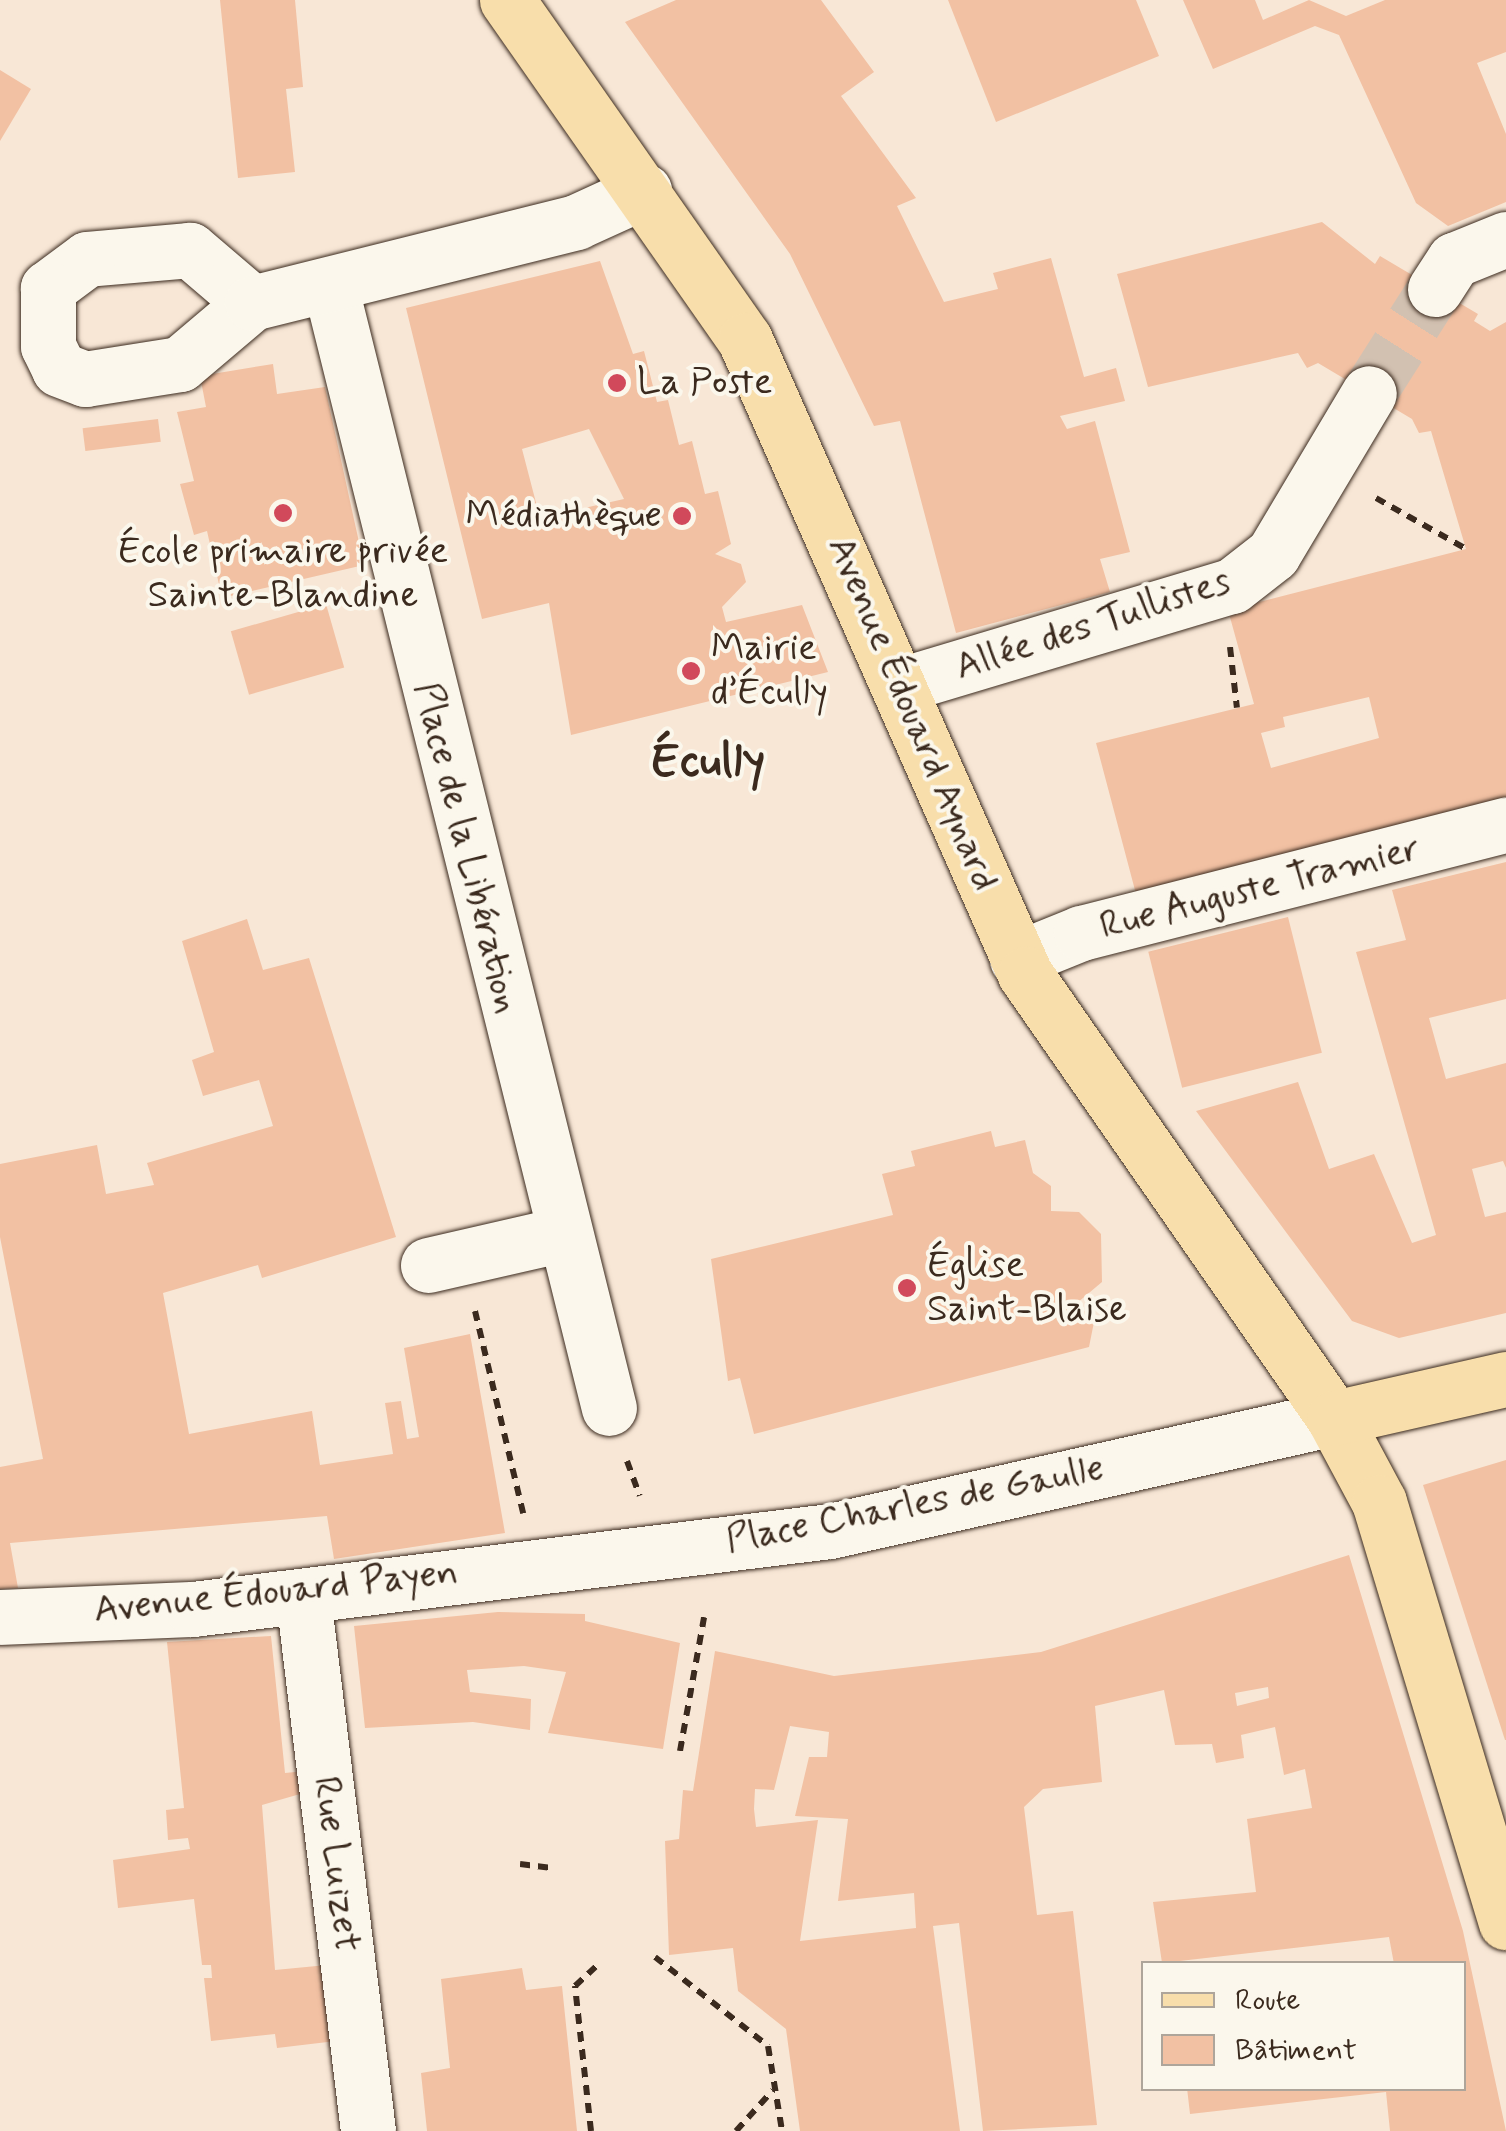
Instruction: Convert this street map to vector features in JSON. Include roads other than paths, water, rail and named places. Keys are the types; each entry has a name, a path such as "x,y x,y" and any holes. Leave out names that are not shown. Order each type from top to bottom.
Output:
{"main road":[{"name":"Avenue Édouard Aynard","path":"507,0 745,340 901,685 1016,959 1074,1055 1334,1418 1384,1513 1506,1922"},
{"path":"1334,1418 1506,1379"}],"street":[{"path":"252,304 586,219 644,191"},
{"path":"1435,289 1454,260 1506,239"},
{"name":"Place de la Libération","path":"330,286 494,970 609,1408"},
{"name":"Allée des Tullistes","path":"901,685 1232,586 1274,554 1370,394"},
{"name":"Rue Auguste Tramier","path":"1016,959 1081,933 1506,825"},
{"path":"428,1265 563,1234"},
{"name":"Place Charles de Gaulle","path":"492,1569 830,1531 1334,1418"},
{"name":"Avenue Édouard Payen","path":"0,1617 302,1597 492,1569"},
{"name":"Rue Luizet","path":"302,1597 368,2131"}],"tunnel":[{"path":"1369,393 1435,289"}],"place":[{"name":"La Poste","path":"617,383"},
{"name":"École primaire privée Sainte-Blandine","path":"283,513"},
{"name":"Médiathèque","path":"682,516"},
{"name":"Mairie d’Écully","path":"691,671"},
{"name":"Église Saint-Blaise","path":"907,1288"}],"district":[{"name":"Écully","path":"708,762"}]}
